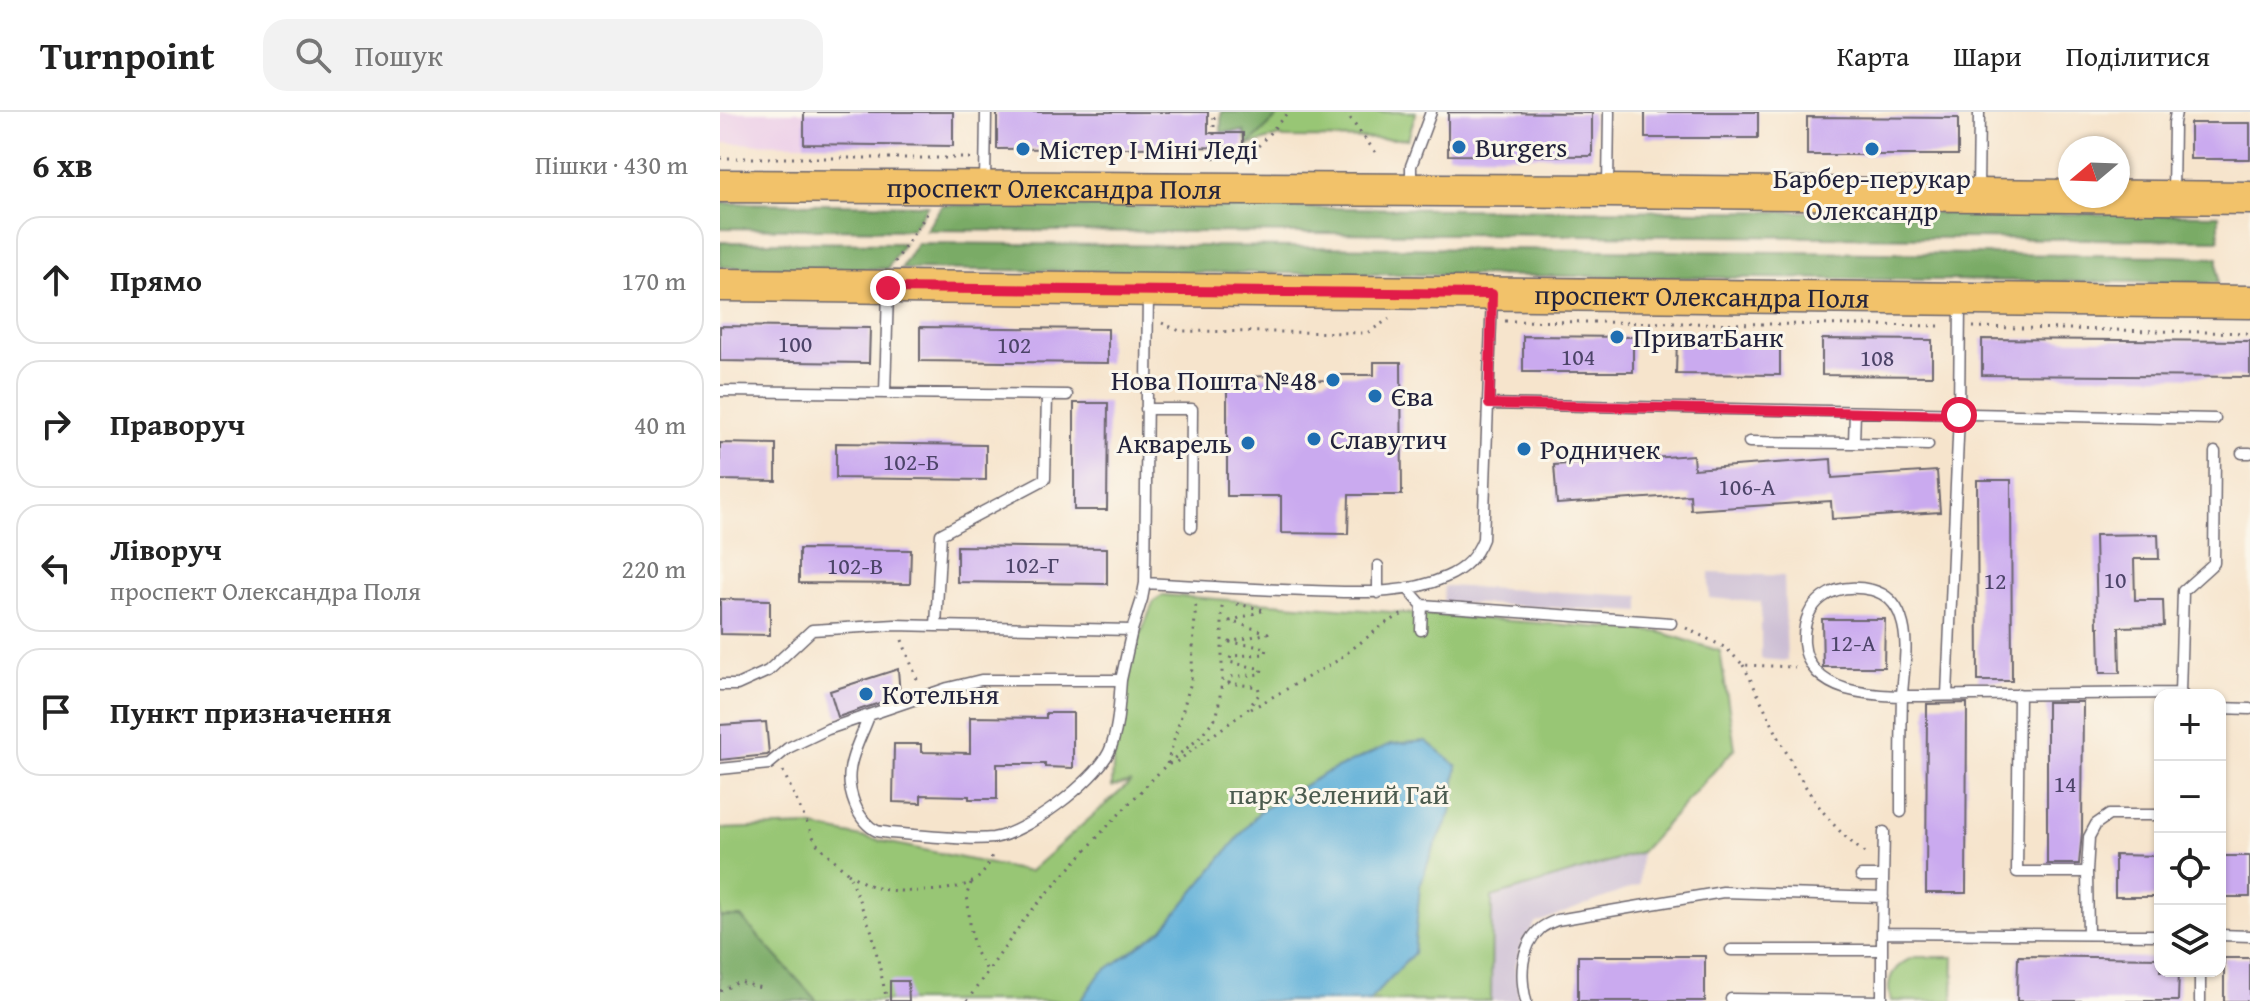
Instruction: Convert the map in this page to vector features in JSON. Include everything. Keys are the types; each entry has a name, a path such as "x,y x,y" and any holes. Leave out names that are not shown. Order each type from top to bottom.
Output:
{"main road":[{"name":"проспект Олександра Поля","path":"720,186 935,188 985,173 1411,190 2250,198"},
{"name":"проспект Олександра Поля","path":"720,285 888,280 1148,290 2250,302"}],"lane":[{"path":"985,173 986,112"},
{"path":"1411,190 1411,166 1431,112"},
{"path":"1608,191 1609,112"},
{"path":"1978,196 1979,112"},
{"path":"2173,197 2176,112"},
{"path":"885,393 888,280"},
{"path":"869,716 850,769 851,793 865,822 876,831 996,837 1049,811 1085,782 1103,762 1117,720 1121,680 1145,583 1148,290"},
{"path":"1145,583 1235,590 1378,593 1431,583 1460,570 1479,551 1483,539 1492,294"},
{"path":"1947,695 1959,415 1960,298"},
{"path":"720,391 1067,395"},
{"path":"936,626 941,534 1045,479 1047,396"},
{"path":"1489,404 2215,419"},
{"path":"1146,409 1192,409 1191,527"},
{"path":"1854,443 1855,412"},
{"path":"1749,442 1928,445"},
{"path":"2182,689 2183,591 2214,563 2215,452"},
{"path":"1378,566 1378,593"},
{"path":"1407,588 1422,605 1421,630"},
{"path":"1901,812 1902,695 1905,644 1901,619 1894,603 1883,593 1844,588 1827,593 1817,601 1809,616 1804,631 1805,649 1811,668 1824,679 1846,688 1902,695 2154,694"},
{"path":"1422,605 1671,623"},
{"path":"720,685 737,685 768,671 812,630 895,625 1132,630"},
{"path":"720,769 769,764 788,748 828,729 948,688 981,680 1121,680"},
{"path":"2019,694 2017,872 2087,872"},
{"path":"2226,708 2250,709"},
{"path":"2088,934 2089,837 2096,824 2109,815 2154,815"},
{"path":"1731,999 1882,1001 1884,832"},
{"path":"1861,876 1883,871"},
{"path":"1526,1001 1522,965 1529,943 1541,927 1557,920 1723,892 1883,897"},
{"path":"1882,933 2154,935"},
{"path":"2226,935 2250,936"},
{"path":"1731,950 1882,950"},
{"path":"2200,977 2200,1001"}],"path":[{"path":"1214,112 1214,159"},
{"path":"1214,118 1222,112"},
{"path":"1253,152 1288,112"},
{"path":"1345,112 1376,153"},
{"path":"720,158 985,173"},
{"path":"888,280 935,202 935,188"},
{"path":"1235,590 1235,603 1265,610 1230,621 1268,633 1230,642 1267,648 1266,654 1231,656 1229,662 1262,669 1261,674 1230,677 1229,683 1258,687 1260,693 1247,710"},
{"path":"967,1001 1026,917 1103,831 1167,764 1197,740 1217,716 1222,682 1222,601"},
{"path":"1167,764 1175,763 1247,710 1335,662 1386,623 1422,605"},
{"path":"1167,764 1191,682 1197,609"},
{"path":"1671,623 1726,648 1743,665 1779,741 1829,820 1883,871"},
{"path":"895,625 916,675"},
{"path":"1743,665 1811,668"},
{"path":"777,757 816,843 848,873 872,886 893,890 940,890 971,883 984,873 996,837"},
{"path":"848,873 872,932 887,1001"},
{"path":"971,883 967,894 971,933 975,951 987,970"},
{"path":"720,991 739,982 761,988"}],"shaded area":[{"path":"720,112 804,112 804,144 720,143"},
{"path":"1709,573 1784,576 1787,661 1761,659 1761,602 1709,598"},
{"path":"1444,586 1640,596 1640,612 1443,602"},
{"path":"1641,852 1639,885 1536,923 1523,940 1515,967 1519,1001 1491,1001 1491,897"}],"green space":[{"path":"1221,112 1416,112 1408,139 1279,136 1248,146 1244,131 1221,132"},
{"path":"1221,112 1282,112 1248,146 1244,131 1221,132"},
{"path":"720,203 928,205 912,230 720,228"},
{"path":"942,205 2219,215 2219,240 926,230"},
{"path":"720,242 904,243 887,269 720,267"},
{"path":"917,243 2173,256 2218,258 2218,283 901,269"},
{"name":"парк Зелений Гай","path":"1163,595 1660,632 1720,651 1735,748 1641,852 1492,897 1491,1001 720,1001 720,829 809,826 1029,872 1131,782 1112,787 1130,661 1154,601"},
{"path":"720,917 741,917 817,1001 720,1001"},
{"path":"1916,957 1954,957 1953,1001 1891,1001 1889,986 1893,973 1902,963"}],"water":[{"path":"1426,741 1457,766 1451,813 1420,886 1414,953 1369,1001 1081,1001 1100,974 1163,929 1260,811 1324,774 1391,744"}],"building":[{"path":"804,112 953,112 953,146 804,144"},
{"path":"997,112 1208,112 1208,133 1243,133 1243,147 997,149"},
{"path":"1448,112 1592,113 1592,156 1448,155"},
{"path":"1645,112 1758,112 1758,138 1645,138"},
{"path":"1807,117 1958,118 1958,155 1807,155"},
{"path":"2190,123 2250,123 2250,159 2190,159"},
{"path":"720,326 870,328 869,363 720,361"},
{"path":"920,327 1108,329 1108,363 920,361"},
{"path":"1523,336 1633,337 1633,372 1523,372"},
{"path":"1677,337 1780,338 1780,375 1676,374"},
{"path":"1822,339 1932,340 1932,376 1822,375"},
{"path":"1982,339 2250,341 2250,377 1982,375"},
{"name":"Славутич","path":"1374,362 1401,362 1402,495 1349,495 1348,534 1281,533 1281,496 1227,496 1227,377 1288,376 1299,381 1324,380 1336,375 1374,375"},
{"path":"1074,403 1108,403 1107,510 1074,510"},
{"path":"720,443 776,444 776,481 720,480"},
{"path":"836,443 986,445 986,480 836,478"},
{"path":"1693,455 1694,469 1831,459 1832,478 1937,471 1940,512 1832,519 1831,501 1691,510 1690,495 1557,504 1554,465"},
{"path":"1977,480 2011,480 2012,681 1978,681"},
{"path":"2158,534 2159,559 2134,559 2135,600 2163,600 2164,626 2119,627 2120,673 2100,673 2095,535"},
{"path":"957,546 1107,548 1107,584 957,582"},
{"path":"799,549 911,550 910,584 799,583"},
{"path":"720,599 770,600 770,635 720,634"},
{"path":"1822,619 1885,619 1884,667 1823,667"},
{"name":"Котельня","path":"898,669 900,696 838,717 830,691"},
{"path":"2047,702 2083,702 2079,864 2047,864"},
{"path":"1967,703 1966,893 1926,893 1927,704"},
{"path":"1046,713 1073,713 1073,768 1045,767 1045,764 997,764 997,799 921,795 921,803 893,802 894,744 921,744 921,752 970,753 970,717 1046,718"},
{"path":"766,722 769,754 720,760 720,725"},
{"path":"2115,855 2154,856 2154,897 2115,897"},
{"path":"2226,856 2250,856 2250,897 2226,897"},
{"path":"1578,956 1705,956 1705,1001 1578,1001"},
{"path":"2018,956 2154,958 2154,977 2179,977 2178,1001 2017,1001"},
{"path":"2226,958 2250,958 2250,1001 2224,1001"},
{"path":"890,981 908,981 909,1001 890,1001"}],"place":[{"name":"Burgers","path":"1459,147"},
{"name":"Містер І Міні Леді","path":"1023,149"},
{"name":"Барбер-перукар Олександр","path":"1872,149"},
{"name":"ПриватБанк","path":"1617,337"},
{"name":"Нова Пошта №48","path":"1333,380"},
{"name":"Єва","path":"1375,396"},
{"name":"Славутич","path":"1314,439"},
{"name":"Акварель","path":"1248,443"},
{"name":"Родничек","path":"1524,449"},
{"name":"Котельня","path":"866,694"}],"route":[{"path":"888,288 1492,294 1489,404 1959,415"}]}
